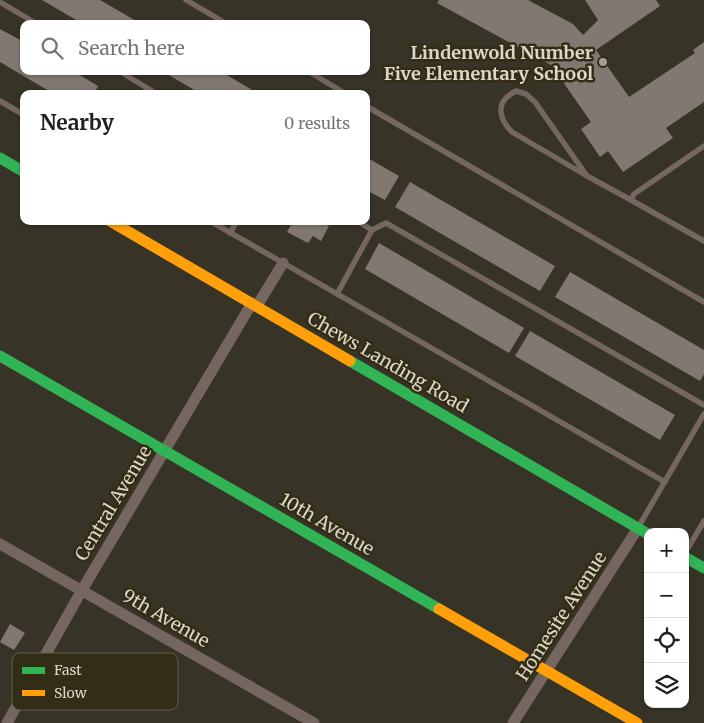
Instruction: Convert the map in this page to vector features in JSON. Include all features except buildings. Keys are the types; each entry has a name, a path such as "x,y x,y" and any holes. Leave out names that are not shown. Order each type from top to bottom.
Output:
{"street":[{"path":"0,158 20,170"},
{"name":"Chews Landing Road","path":"117,225 643,531"},
{"name":"Central Avenue","path":"46,653 164,451 282,263"},
{"name":"10th Avenue","path":"0,356 637,723"},
{"name":"Homesite Avenue","path":"513,723 643,531"},
{"name":"9th Avenue","path":"0,544 314,723"},
{"path":"689,558 704,568"},
{"name":"Central Avenue","path":"7,723 14,710"}],"lane":[{"path":"186,0 220,20"},
{"path":"0,2 31,20"},
{"path":"126,75 150,90"},
{"path":"315,75 339,90"},
{"path":"587,176 535,102 526,94 516,91 509,94 503,100 501,116 504,125 512,132 587,176 704,241"},
{"path":"0,101 20,113"},
{"path":"370,108 704,302"},
{"path":"631,200 634,194 704,146"},
{"path":"337,294 372,230 386,223 704,405"},
{"path":"217,225 665,482"},
{"path":"230,233 235,225"},
{"path":"364,225 372,230"},
{"path":"643,531 665,482 704,414"},
{"path":"689,548 704,521"}],"traffic: fast":[{"path":"0,158 20,170"},
{"path":"0,356 439,609"},
{"path":"350,361 644,532"},
{"path":"689,559 704,568"}],"traffic: slow":[{"path":"117,225 350,361"},
{"path":"439,609 637,723"}],"place":[{"name":"Lindenwold Number Five Elementary School","path":"603,62"}]}
